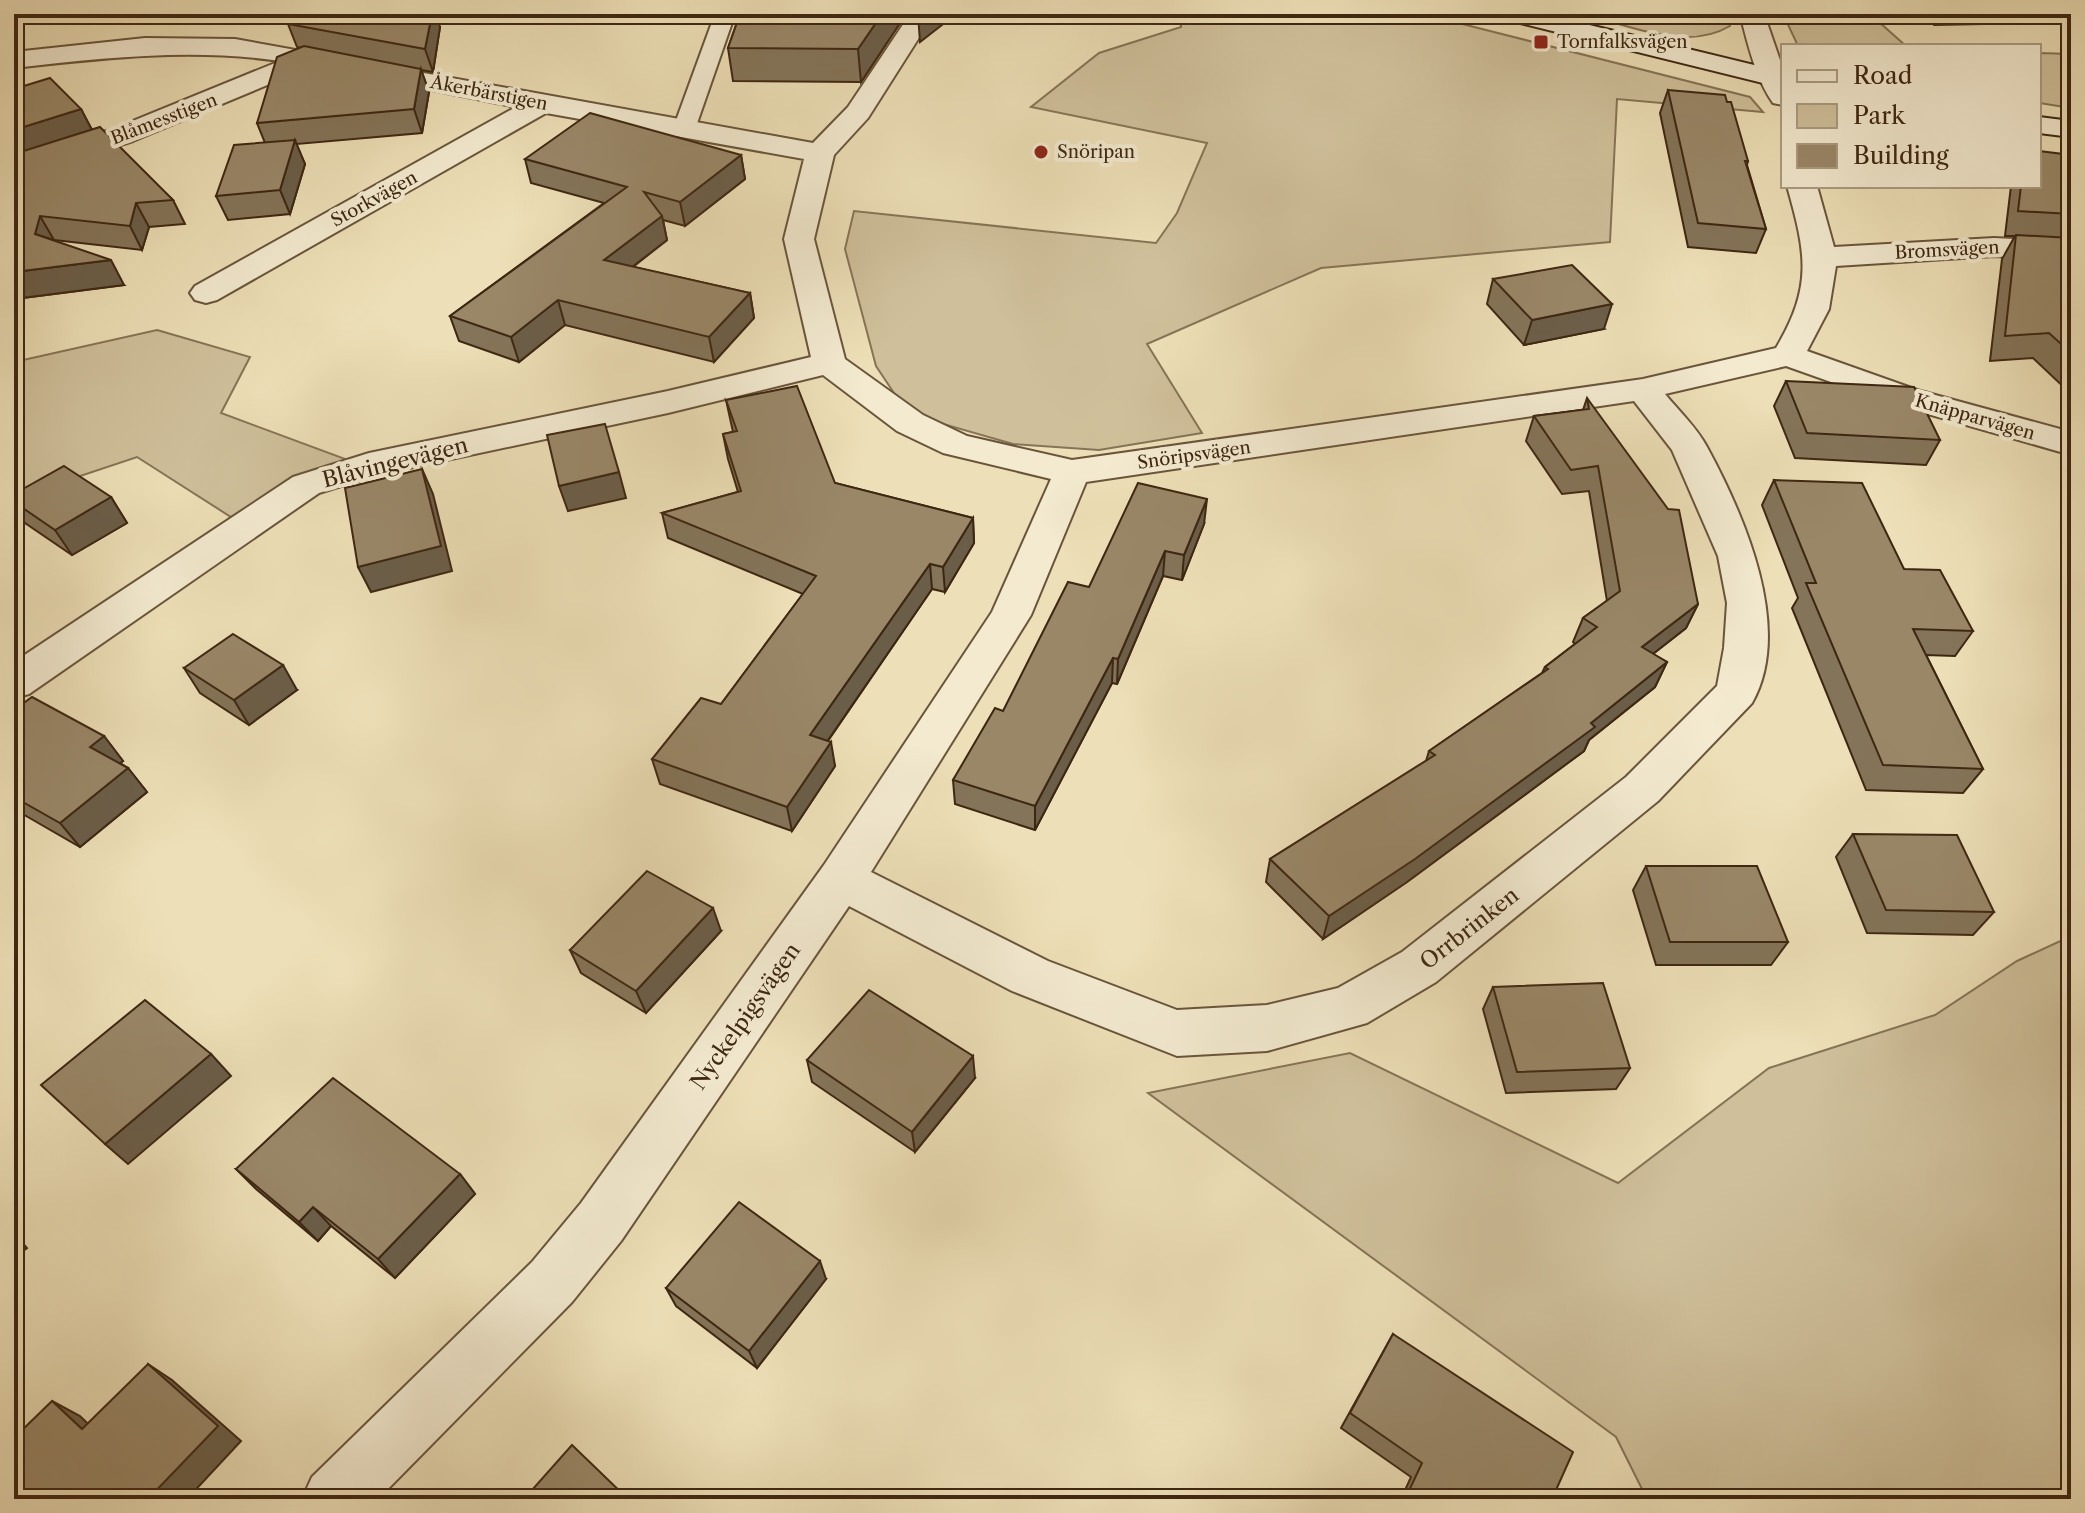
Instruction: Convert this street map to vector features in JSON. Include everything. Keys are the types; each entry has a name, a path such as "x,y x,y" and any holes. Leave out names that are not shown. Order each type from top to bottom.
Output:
{"street":[{"path":"829,363 799,239 820,153 858,112 922,14"},
{"path":"1513,14 1781,90"},
{"path":"1752,14 1766,61 1781,90 1781,116"},
{"name":"Åkerbärstigen","path":"14,60 145,46 235,47 311,58 542,104 820,153"},
{"name":"Blåmesstigen","path":"14,171 123,135 311,58"},
{"name":"Storkvägen","path":"206,293 542,104"},
{"path":"2041,125 2071,129"},
{"path":"1788,355 1817,303 1823,257 1803,188"},
{"name":"Bromsvägen","path":"1823,257 1994,247 2071,251"},
{"name":"Snöripsvägen","path":"829,363 910,423 956,445 1072,472 1643,389 1788,355"},
{"name":"Knäpparvägen","path":"1788,355 1905,397 2071,444"},
{"name":"Blåvingevägen","path":"14,683 306,485 369,465 668,402 829,363"},
{"name":"Orrbrinken","path":"841,879 1030,976 1177,1033 1267,1028 1349,1007 1419,967 1642,789 1737,692 1745,648 1747,603 1737,556 1689,447 1643,389"},
{"name":"Nyckelpigsvägen","path":"334,1499 562,1270 601,1222 841,879 1011,615 1072,472"}],"lane":[{"path":"684,129 725,14"}],"green space":[{"path":"1181,14 1423,14 1750,97 1763,112 1617,99 1610,242 1321,268 1147,344 1202,433 1099,450 1013,444 908,414 876,366 845,249 854,211 1156,243 1177,213 1207,143 1031,107 1099,53 1181,27"},
{"path":"1584,14 1728,14 1730,26 1695,37 1677,37"},
{"path":"1783,14 1870,14 1904,44 1797,44"},
{"path":"2041,53 2071,54 2071,108 2041,103"},
{"path":"157,330 250,357 221,413 356,463 234,519 137,457 14,498 14,362"},
{"path":"2071,936 2071,1499 1647,1499 1616,1437 1148,1093 1350,1053 1618,1183 1769,1068 1935,1015 2017,961"}],"building":[{"path":"291,14 432,14 425,49 288,24"},
{"path":"740,14 882,14 858,49 728,48"},
{"path":"304,46 421,69 414,109 257,123 277,57"},
{"path":"50,78 81,109 14,130 14,89"},
{"path":"1668,90 1725,95 1727,102 1731,102 1766,229 1698,223"},
{"path":"590,113 741,155 680,202 644,192 662,216 604,260 750,293 709,337 558,300 511,337 450,316 627,187 525,159"},
{"path":"100,127 173,200 136,203 130,226 40,216 35,234 111,260 14,272 14,154"},
{"path":"295,140 280,190 216,196 234,145"},
{"path":"2041,151 2071,155 2071,214 2018,211 2021,188 2041,188"},
{"path":"2016,235 2071,238 2071,353 2049,333 2005,336"},
{"path":"1572,265 1612,304 1532,320 1493,279"},
{"path":"1786,381 1914,387 1940,440 1807,433"},
{"path":"797,386 835,483 973,518 943,567 930,564 810,735 831,742 787,807 652,759 701,698 721,704 816,576 662,513 741,491 723,434 737,431 726,400"},
{"path":"1587,398 1668,509 1679,510 1698,604 1642,647 1667,662 1591,723 1595,727 1415,859 1329,916 1270,859 1435,755 1429,751 1548,669 1545,667 1597,627 1583,618 1620,591 1598,466 1571,470 1534,416 1589,409"},
{"path":"605,424 619,472 559,486 547,435"},
{"path":"64,466 111,497 55,530 14,502 14,494"},
{"path":"422,469 441,546 358,567 345,488"},
{"path":"1774,480 1862,483 1904,569 1940,570 1973,631 1913,629 1983,769 1883,765 1806,583 1816,583"},
{"path":"1138,483 1207,499 1184,555 1165,551 1118,659 1113,658 1035,806 953,780 995,708 1003,711 1068,582 1089,587"},
{"path":"233,634 283,665 234,700 184,668"},
{"path":"32,697 104,736 90,747 128,768 60,823 14,797 14,710"},
{"path":"1853,834 1957,835 1994,912 1886,910"},
{"path":"1646,866 1757,866 1788,942 1670,942"},
{"path":"647,871 713,908 636,991 570,950"},
{"path":"1603,983 1630,1068 1517,1072 1493,987"},
{"path":"869,990 973,1056 912,1132 807,1060"},
{"path":"145,1000 211,1054 105,1144 41,1085"},
{"path":"333,1078 460,1174 378,1259 313,1207 299,1222 236,1169"},
{"path":"739,1202 820,1261 749,1351 666,1288"},
{"path":"1393,1334 1573,1452 1552,1499 1405,1499 1422,1463 1350,1413"},
{"path":"148,1364 218,1426 148,1499 14,1499 14,1438 52,1401 82,1429"},
{"path":"572,1445 628,1499 524,1499"}],"place":[{"name":"Tornfalksvägen","path":"1541,42"},
{"name":"Snöripan","path":"1041,152"}]}
